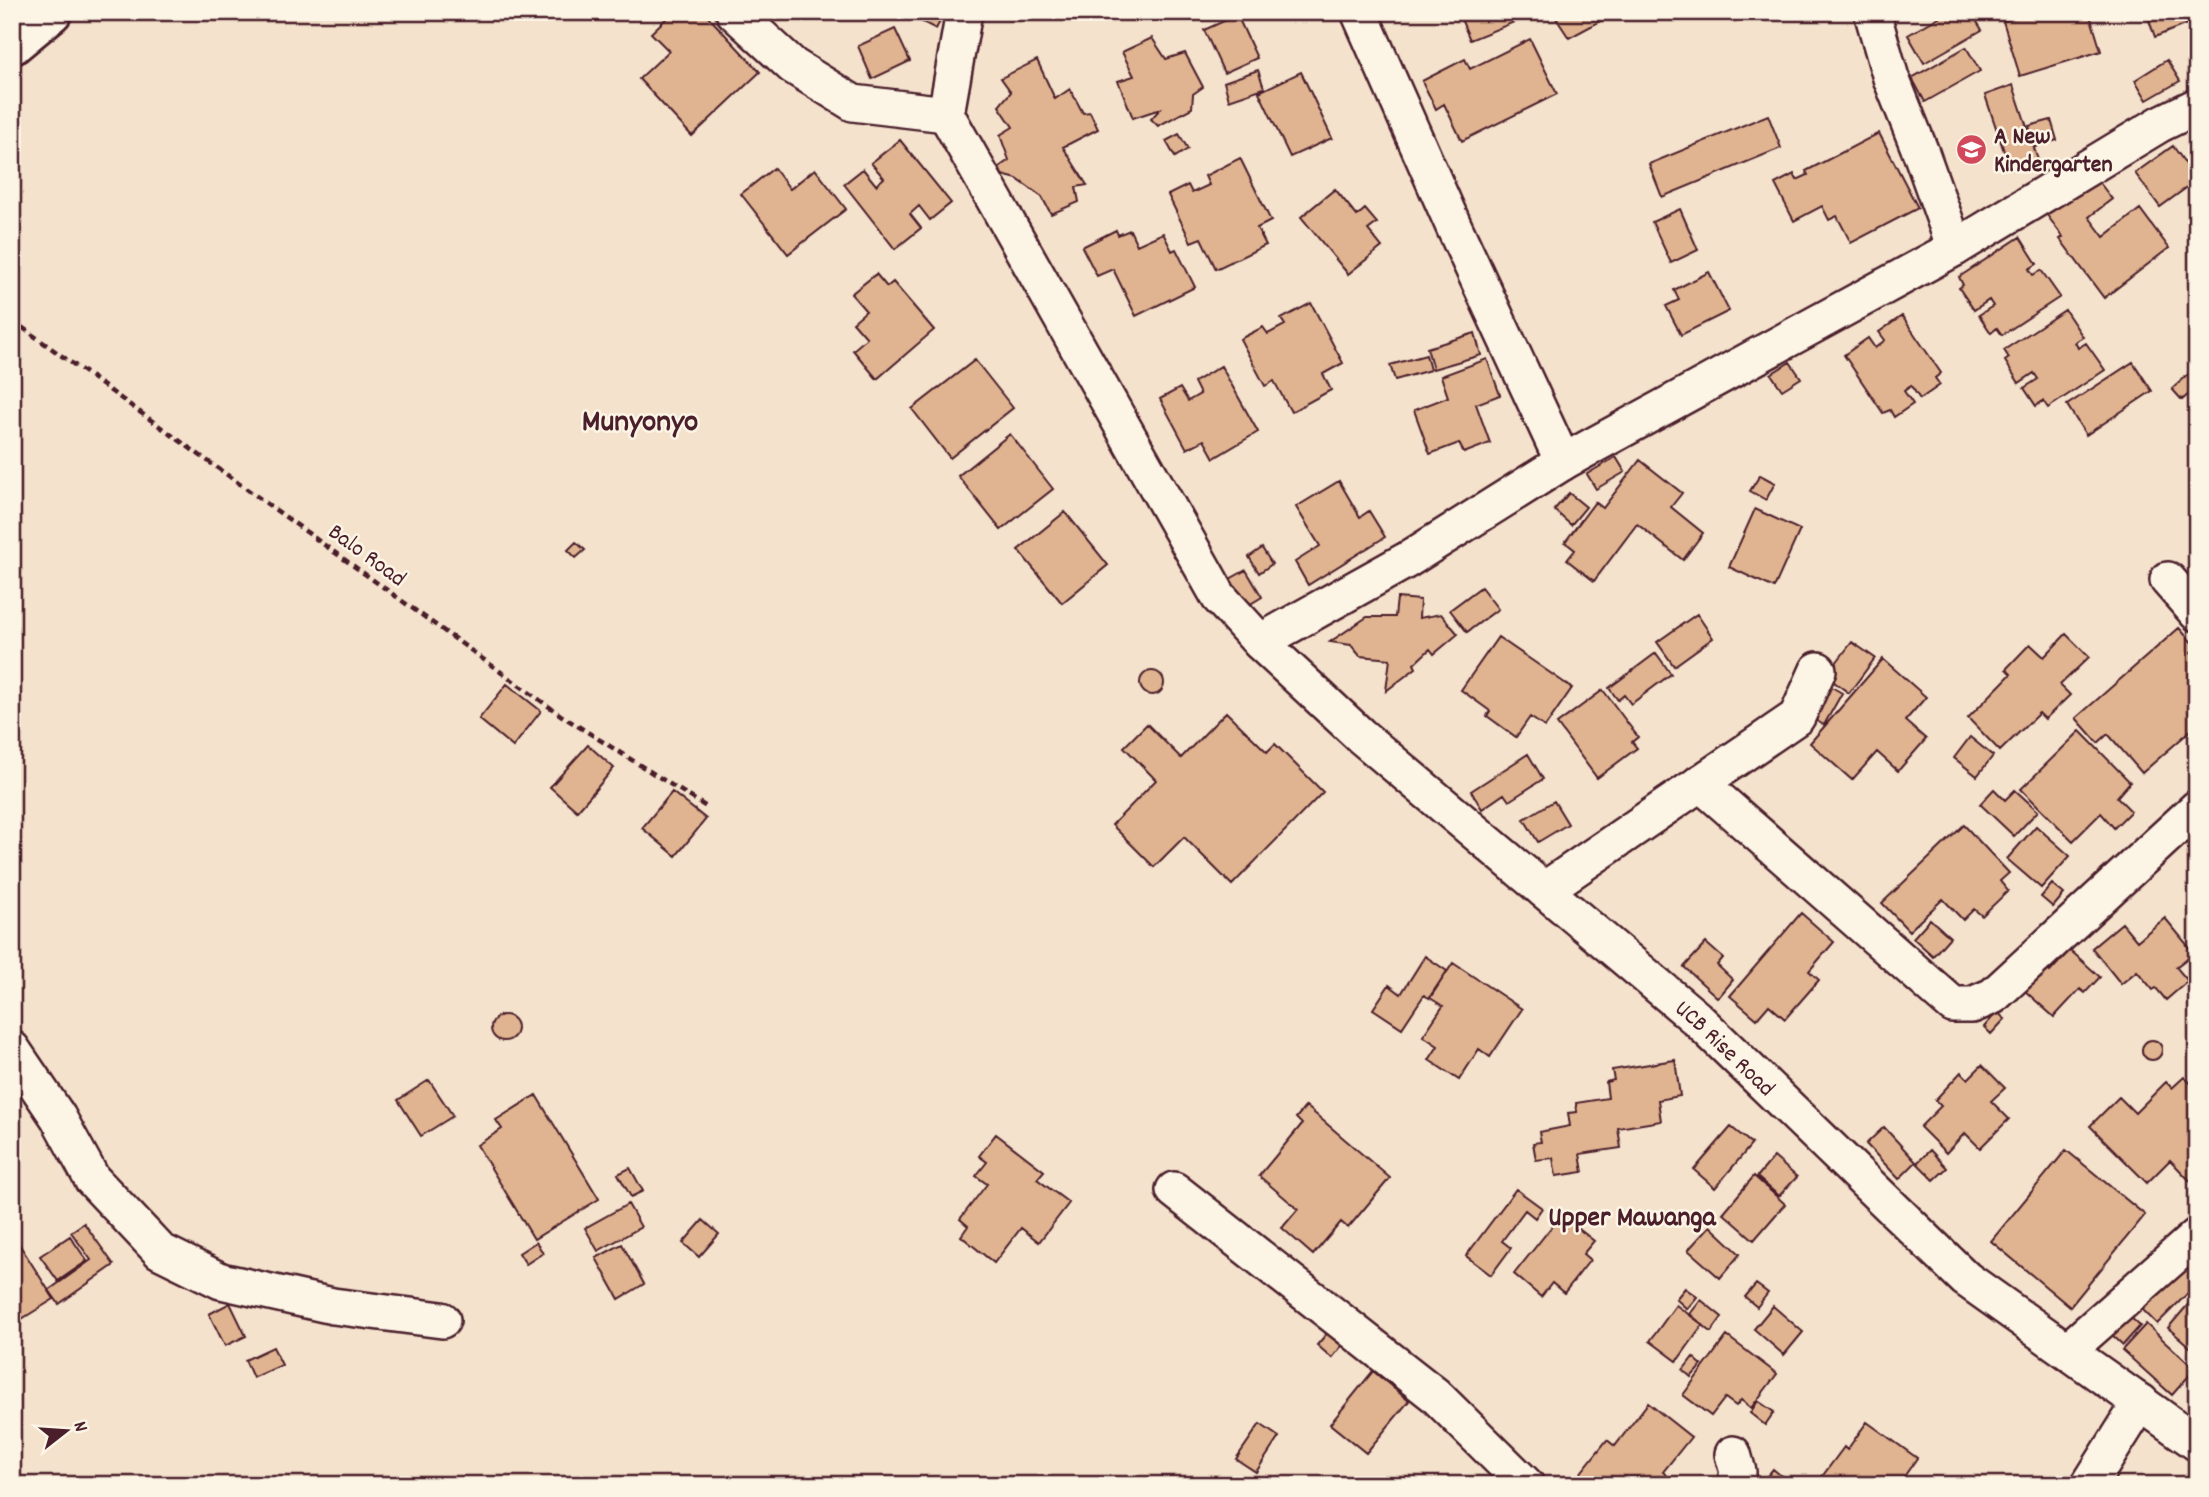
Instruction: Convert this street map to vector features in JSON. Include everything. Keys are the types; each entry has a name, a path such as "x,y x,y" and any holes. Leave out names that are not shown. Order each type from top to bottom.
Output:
{"street":[{"path":"12,45 52,12"},
{"path":"734,12 793,66 853,103 946,114 964,12"},
{"path":"1359,12 1454,227 1563,462"},
{"path":"1872,12 1891,78 1955,248"},
{"path":"1260,642 1407,560 1563,462 1955,248 2160,124 2197,106"},
{"name":"UCB Rise Road","path":"946,114 1219,597 1260,642 1361,736 1696,1018 1966,1279 2197,1443"},
{"path":"2168,580 2197,613"},
{"path":"1544,890 1797,717 1818,670"},
{"path":"1700,783 1953,1005 1972,1005 1993,996 2197,808"},
{"path":"12,1049 58,1117 92,1179 160,1251 221,1281 333,1306 442,1320"},
{"path":"1174,1190 1435,1395 1526,1485"},
{"path":"2068,1350 2197,1236"},
{"path":"2088,1485 2141,1402"}],"path":[{"name":"Balo Road","path":"12,320 562,716 708,808"}],"building":[{"path":"673,12 684,12 688,17 693,12 704,12 760,72 692,136 639,79 669,51 651,33"},
{"path":"913,12 945,12 936,29 911,16"},
{"path":"1458,12 1539,12 1470,40"},
{"path":"1552,12 1617,12 1569,38"},
{"path":"1948,12 1971,12 1982,30 1924,63 1908,35"},
{"path":"2034,12 2089,12 2101,51 2020,76 2003,21"},
{"path":"2146,12 2197,12 2197,20 2155,37"},
{"path":"1237,15 1257,58 1224,73 1204,30"},
{"path":"895,29 910,61 872,79 858,46"},
{"path":"1152,38 1166,59 1185,53 1203,87 1193,94 1192,108 1158,126 1151,119 1160,109 1133,118 1118,81 1134,76 1122,52"},
{"path":"1530,39 1557,94 1462,141 1444,104 1436,109 1422,81 1465,59 1470,69"},
{"path":"1966,47 1980,71 1925,102 1912,78"},
{"path":"1037,60 1055,99 1070,89 1083,113 1090,112 1098,129 1063,147 1087,185 1076,187 1079,202 1051,214 1042,197 1017,179 1002,175 999,167 1009,160 1000,135 1013,127 999,106 1011,92 1001,78"},
{"path":"2167,60 2180,81 2147,100 2135,80"},
{"path":"1258,70 1264,88 1229,100 1224,82"},
{"path":"1301,72 1332,138 1290,157 1259,92"},
{"path":"2013,85 2038,160 2010,169 1985,95"},
{"path":"1768,115 1781,148 1662,197 1649,164"},
{"path":"2051,120 2057,140 2035,147 2029,126"},
{"path":"1879,133 1918,208 1851,243 1837,216 1829,220 1822,206 1794,221 1775,184 1794,174 1797,180 1808,175 1806,171"},
{"path":"1179,134 1188,149 1175,157 1166,141"},
{"path":"900,140 951,203 930,220 919,206 910,214 921,228 895,249 844,184 863,169 876,185 884,178 871,163"},
{"path":"2173,146 2197,180 2160,207 2135,173"},
{"path":"1240,158 1271,221 1257,228 1266,245 1216,269 1201,238 1191,242 1168,195 1188,185 1192,193 1209,185 1205,176"},
{"path":"774,168 790,189 815,169 846,209 788,254 741,194"},
{"path":"2096,178 2112,199 2089,217 2104,237 2140,209 2169,248 2104,298 2060,239 2063,237 2047,215"},
{"path":"1335,189 1357,216 1365,209 1377,223 1368,230 1382,247 1348,274 1301,217"},
{"path":"1680,209 1698,250 1671,263 1652,222"},
{"path":"1116,230 1118,235 1130,230 1137,245 1163,233 1172,251 1176,249 1195,287 1136,316 1113,269 1097,276 1082,247"},
{"path":"2020,237 2037,264 2029,269 2033,275 2041,270 2060,297 2002,335 1997,328 1991,333 1979,315 1993,306 1989,300 1974,310 1959,288 1963,285 1959,277"},
{"path":"1709,272 1729,311 1681,335 1666,306 1679,300 1674,290"},
{"path":"876,274 887,287 893,282 934,330 877,379 853,350 867,338 853,322 866,311 851,294"},
{"path":"1311,303 1343,363 1323,374 1331,390 1291,412 1274,381 1265,386 1240,339 1263,327 1268,334 1285,325 1281,319"},
{"path":"2065,310 2083,337 2075,342 2078,348 2086,343 2105,370 2048,408 2043,401 2036,406 2024,388 2038,379 2034,373 2019,383 2005,361 2009,358 2004,350"},
{"path":"1902,316 1941,373 1935,378 1940,385 1920,399 1911,386 1904,391 1913,404 1894,417 1890,410 1883,413 1844,355 1868,338 1875,348 1885,340 1879,332"},
{"path":"1475,333 1481,355 1433,369 1427,348"},
{"path":"1426,355 1430,370 1395,380 1390,365"},
{"path":"1487,359 1500,395 1476,404 1490,443 1464,453 1459,443 1430,454 1414,410 1448,397 1441,376"},
{"path":"975,360 1013,408 950,458 912,409"},
{"path":"1790,362 1801,378 1782,390 1771,374"},
{"path":"2133,362 2152,391 2086,435 2067,405"},
{"path":"1221,366 1258,432 1214,458 1204,440 1187,449 1160,399 1180,388 1188,401 1200,394 1194,382"},
{"path":"2192,371 2197,377 2197,387 2182,400 2172,389"},
{"path":"1010,434 1053,489 1001,530 958,476"},
{"path":"1616,457 1625,472 1596,489 1587,474"},
{"path":"1640,460 1682,493 1671,507 1703,533 1683,560 1637,524 1594,581 1567,560 1575,550 1565,542 1595,502 1603,508"},
{"path":"1760,475 1775,483 1766,500 1750,491"},
{"path":"1339,481 1360,517 1369,511 1385,537 1308,585 1295,562 1320,546 1296,507"},
{"path":"1569,493 1586,507 1571,525 1554,510"},
{"path":"1755,509 1800,530 1774,588 1729,567"},
{"path":"1065,512 1108,565 1062,603 1018,550"},
{"path":"576,542 585,550 576,558 568,550"},
{"path":"1262,548 1272,564 1259,573 1249,557"},
{"path":"1246,570 1262,597 1237,612 1221,584"},
{"path":"1481,587 1498,609 1467,632 1450,610"},
{"path":"1397,598 1420,600 1419,618 1441,614 1458,634 1434,654 1430,649 1414,664 1416,668 1386,691 1390,659 1360,656 1351,645 1330,642 1367,617 1395,617"},
{"path":"1697,614 1713,638 1674,666 1657,642"},
{"path":"2179,628 2196,647 2191,652 2197,658 2197,725 2142,773 2108,734 2098,743 2076,718"},
{"path":"2066,634 2089,657 2060,685 2070,695 2045,719 2039,713 2000,751 1968,718 2011,674 2006,669 2030,644 2044,657"},
{"path":"1498,637 1572,688 1545,727 1530,717 1516,737 1487,716 1490,711 1461,690"},
{"path":"1852,642 1875,658 1849,693 1826,676"},
{"path":"1656,653 1671,674 1631,704 1624,695 1618,700 1609,688"},
{"path":"1883,659 1926,697 1905,721 1926,739 1898,771 1877,752 1852,780 1810,743"},
{"path":"1152,671 1161,674 1164,683 1161,692 1152,695 1143,692 1140,683 1143,674"},
{"path":"1823,682 1842,693 1824,725 1806,715"},
{"path":"507,684 541,711 513,747 479,719"},
{"path":"1603,690 1638,737 1632,742 1637,748 1597,778 1557,724"},
{"path":"1226,712 1267,752 1275,744 1323,792 1232,885 1184,837 1154,867 1112,825 1156,780 1124,747 1147,724 1181,758"},
{"path":"2080,731 2130,782 2117,797 2131,811 2114,828 2101,813 2073,841 2021,789"},
{"path":"1970,737 1993,756 1977,776 1954,758"},
{"path":"588,745 614,768 577,811 550,787"},
{"path":"1528,754 1543,779 1509,801 1504,794 1482,809 1471,791"},
{"path":"1994,789 2005,800 2015,790 2038,811 2014,836 1980,804"},
{"path":"672,792 706,819 676,856 642,828"},
{"path":"1554,801 1568,824 1538,842 1524,819"},
{"path":"1964,825 2009,873 2000,881 2008,891 1982,916 1974,909 1963,920 1943,899 1909,931 1882,903"},
{"path":"2036,826 2070,856 2041,888 2007,859"},
{"path":"2052,884 2064,894 2053,907 2041,897"},
{"path":"1801,913 1834,942 1809,971 1819,980 1785,1019 1769,1005 1757,1019 1730,996"},
{"path":"2165,918 2194,953 2176,967 2188,981 2166,1000 2156,988 2153,990 2137,971 2121,984 2092,948 2122,923 2137,941"},
{"path":"1930,919 1950,937 1933,956 1913,938"},
{"path":"1706,943 1723,958 1717,965 1733,980 1718,998 1684,967"},
{"path":"2070,950 2100,977 2085,993 2080,989 2054,1017 2025,991 2046,968 2050,972"},
{"path":"1425,956 1447,971 1429,998 1424,995 1402,1028 1373,1009 1389,985 1401,994"},
{"path":"1453,963 1522,1009 1490,1057 1479,1049 1459,1080 1429,1060 1438,1046 1423,1036 1443,1006 1430,998"},
{"path":"1997,1012 2005,1019 1991,1034 1984,1027"},
{"path":"504,1015 513,1019 517,1028 513,1037 504,1041 495,1037 491,1028 495,1019"},
{"path":"2152,1040 2159,1043 2162,1050 2159,1057 2152,1060 2145,1057 2142,1050 2145,1043"},
{"path":"1675,1060 1680,1096 1658,1100 1661,1121 1618,1128 1621,1148 1580,1154 1583,1172 1556,1176 1553,1158 1536,1160 1533,1143 1541,1142 1539,1132 1570,1126 1568,1113 1577,1112 1576,1103 1608,1098 1606,1082 1614,1080 1612,1070"},
{"path":"1982,1065 2005,1088 1991,1101 2009,1119 1980,1148 1965,1133 1946,1153 1920,1127 1941,1106 1935,1100 1961,1072 1968,1079"},
{"path":"2184,1077 2197,1089 2197,1178 2192,1183 2170,1160 2147,1183 2090,1126 2119,1097 2135,1113 2166,1082 2172,1088"},
{"path":"429,1080 453,1116 421,1136 398,1100"},
{"path":"536,1095 599,1199 534,1239 477,1145 502,1129 496,1120"},
{"path":"1306,1106 1390,1178 1348,1228 1341,1222 1313,1255 1282,1228 1298,1209 1259,1176 1302,1124 1296,1118"},
{"path":"1731,1127 1752,1144 1715,1188 1694,1170"},
{"path":"1884,1127 1916,1162 1899,1179 1866,1144"},
{"path":"996,1134 1044,1171 1037,1179 1069,1203 1039,1242 1021,1228 994,1263 961,1236 968,1226 960,1219 987,1184 976,1176 987,1162 979,1156"},
{"path":"1930,1150 1947,1168 1934,1180 1917,1163"},
{"path":"2066,1150 2145,1215 2070,1307 1991,1241"},
{"path":"1774,1157 1797,1177 1779,1196 1757,1177"},
{"path":"630,1168 643,1191 631,1197 618,1174"},
{"path":"1754,1176 1785,1204 1754,1240 1723,1213"},
{"path":"1516,1189 1542,1208 1535,1218 1525,1210 1502,1241 1511,1248 1491,1275 1466,1256"},
{"path":"628,1204 641,1227 598,1251 585,1228"},
{"path":"1561,1215 1594,1241 1583,1254 1590,1260 1564,1293 1552,1283 1541,1297 1514,1274"},
{"path":"703,1220 719,1234 699,1257 683,1243"},
{"path":"84,1223 114,1265 59,1304 49,1290 91,1260 71,1232"},
{"path":"1710,1226 1740,1254 1720,1278 1688,1250"},
{"path":"12,1233 54,1299 12,1325"},
{"path":"70,1236 87,1261 58,1281 40,1256"},
{"path":"536,1242 543,1253 526,1264 519,1253"},
{"path":"622,1244 644,1284 619,1299 596,1258"},
{"path":"2197,1249 2197,1284 2157,1324 2140,1307"},
{"path":"1756,1284 1768,1293 1757,1307 1745,1297"},
{"path":"1685,1288 1697,1297 1687,1309 1676,1299"},
{"path":"2197,1294 2197,1353 2168,1328"},
{"path":"1701,1300 1722,1317 1711,1332 1690,1314"},
{"path":"230,1303 246,1336 225,1346 209,1314"},
{"path":"1676,1305 1703,1325 1677,1361 1650,1341"},
{"path":"1773,1306 1803,1332 1784,1355 1754,1329"},
{"path":"2128,1315 2140,1326 2123,1345 2111,1334"},
{"path":"2146,1324 2195,1369 2172,1395 2122,1350"},
{"path":"1329,1331 1344,1343 1332,1358 1317,1345"},
{"path":"1727,1336 1777,1374 1751,1408 1741,1400 1736,1406 1725,1398 1711,1416 1683,1395"},
{"path":"273,1347 282,1365 253,1378 245,1360"},
{"path":"1693,1357 1702,1365 1691,1377 1683,1370"},
{"path":"1373,1371 1409,1401 1366,1453 1330,1424"},
{"path":"1758,1401 1774,1412 1765,1425 1750,1413"},
{"path":"1648,1403 1691,1437 1663,1472 1677,1485 1581,1485 1575,1480 1607,1440 1615,1446"},
{"path":"1867,1422 1917,1458 1898,1485 1831,1485 1821,1478 1844,1447 1847,1450"},
{"path":"1260,1424 1279,1437 1256,1472 1236,1459"},
{"path":"1773,1469 1792,1485 1760,1485"}],"place":[{"name":"A New Kindergarten","path":"1971,149"}],"district":[{"name":"Munyonyo","path":"640,419"},
{"name":"Upper Mawanga","path":"1632,1215"}]}
